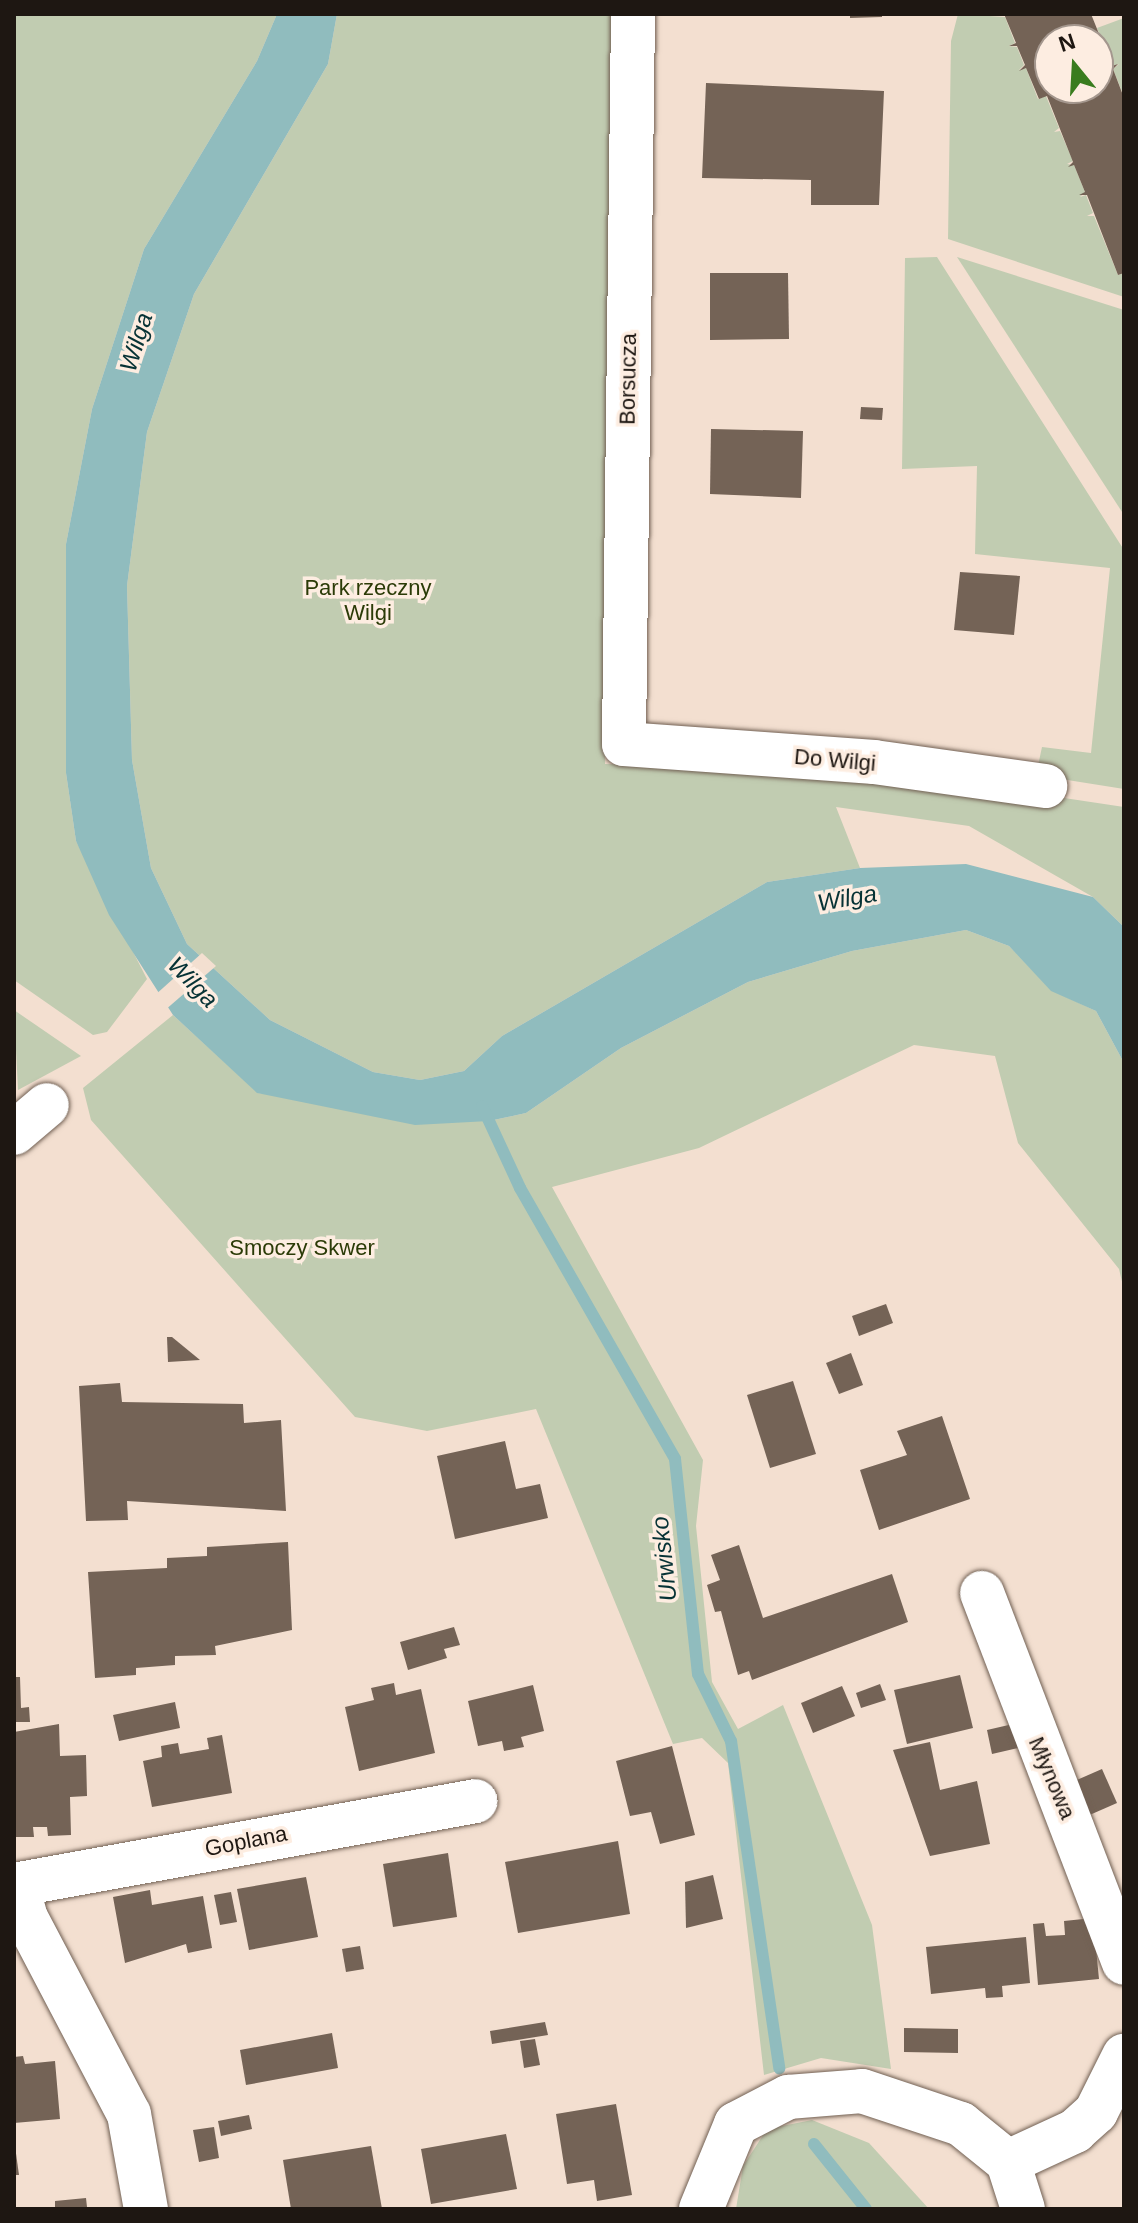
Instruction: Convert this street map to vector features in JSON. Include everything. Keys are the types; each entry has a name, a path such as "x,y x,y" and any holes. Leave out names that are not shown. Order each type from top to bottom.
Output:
{"street":[{"name":"Borsucza","path":"624,744 633,14"},
{"name":"Do Wilgi","path":"624,744 874,762 1045,786"},
{"path":"14,1133 47,1105"},
{"name":"Młynowa","path":"982,1593 1124,1963"},
{"name":"Goplana","path":"146,2209 129,2114 26,1918 15,1885 475,1801"},
{"path":"1008,2162 1075,2131 1096,2112 1124,2056"},
{"path":"701,2209 736,2124 762,2107 819,2092 890,2095 928,2107 1008,2162 1023,2209"}],"green space":[{"path":"14,14 277,14 257,61 144,249 92,409 66,544 66,773 76,841 147,979 107,1032 93,1035 14,980"},
{"name":"Park rzeczny Wilgi","path":"337,14 620,14 605,764 871,769 1124,807 1124,927 1093,897 969,826 836,807 860,868 767,882 502,1036 464,1071 420,1080 373,1072 270,1020 187,944 151,868 132,760 127,586 147,432 194,294 328,64"},
{"path":"958,14 1005,17 1015,43 1009,46 1017,47 1024,65 1019,70 1026,68 1034,89 1034,104 1049,104 1059,128 1054,132 1060,131 1073,161 1067,164 1074,165 1085,192 1080,197 1086,195 1093,213 1087,216 1094,216 1118,275 1124,273 1124,297 948,239 951,41"},
{"path":"1124,18 1124,97 1114,72 1119,64 1114,65 1114,24 1108,24"},
{"path":"937,257 1124,550 1124,789 1036,775 1042,747 1091,753 1110,568 975,554 977,466 902,469 905,258"},
{"path":"957,257 1124,310 1124,515"},
{"name":"Smoczy Skwer","path":"966,930 1009,946 1051,990 1096,1011 1124,1063 1124,1290 1119,1269 1018,1143 995,1056 914,1045 699,1148 552,1187 703,1460 696,1526 712,1682 738,1729 783,1705 872,1925 891,2069 821,2058 764,2075 728,1763 702,1738 673,1744 536,1409 427,1431 355,1417 91,1120 83,1088 173,1015 258,1093 489,1121 526,1113 621,1048 748,982 852,951"},
{"path":"14,1010 81,1056 18,1090"},
{"path":"812,2120 869,2143 929,2209 736,2209 743,2166 767,2129"}],"water":[{"name":"Wilga","path":"277,14 337,14 328,64 194,294 147,432 127,586 132,760 151,868 187,944 270,1020 373,1072 420,1080 464,1071 502,1036 767,882 860,868 966,864 1093,897 1124,927 1124,1063 1096,1011 1051,991 1009,946 966,930 852,951 748,982 621,1048 526,1113 489,1121 415,1125 257,1093 173,1015 109,915 76,841 66,773 66,544 92,409 144,249 257,61"}],"pier":[{"path":"202,953 216,966 164,1011 154,996"}],"building":[{"path":"850,14 882,14 882,17 850,18"},
{"path":"1004,14 1091,14 1095,24 1034,24 1034,87 1026,68 1019,71 1025,65 1017,46 1009,46 1016,43"},
{"path":"1114,72 1124,98 1124,273 1118,275 1087,195 1079,195 1085,192 1074,165 1068,167 1073,162 1050,104 1114,104"},
{"path":"706,83 884,91 879,205 811,205 811,180 702,178"},
{"path":"710,273 788,273 789,339 710,340"},
{"path":"861,407 883,408 882,420 860,419"},
{"path":"711,429 803,431 801,498 710,494"},
{"path":"960,572 1020,576 1014,635 954,630"},
{"path":"886,1304 893,1323 859,1336 852,1316"},
{"path":"167,1337 172,1337 200,1360 168,1362"},
{"path":"851,1353 863,1385 839,1394 826,1363"},
{"path":"793,1381 816,1454 770,1468 747,1395"},
{"path":"120,1383 122,1402 243,1404 244,1423 281,1420 286,1511 127,1501 128,1520 86,1521 79,1386"},
{"path":"942,1416 970,1499 879,1530 860,1470 907,1455 897,1431"},
{"path":"505,1441 516,1489 540,1484 548,1518 455,1539 437,1456"},
{"path":"288,1542 292,1630 215,1646 216,1655 175,1656 175,1665 136,1668 136,1675 95,1678 88,1572 167,1568 167,1558 207,1556 207,1547"},
{"path":"739,1545 763,1618 892,1574 908,1622 752,1680 749,1671 738,1675 721,1611 715,1612 707,1585 720,1580 711,1555"},
{"path":"454,1627 460,1645 444,1649 447,1658 408,1670 400,1642"},
{"path":"960,1675 973,1728 907,1744 894,1690"},
{"path":"14,1677 20,1677 21,1708 29,1707 30,1722 14,1722"},
{"path":"394,1683 396,1695 421,1689 435,1753 359,1771 345,1707 374,1700 371,1688"},
{"path":"880,1684 886,1700 861,1708 856,1693"},
{"path":"533,1685 544,1731 521,1737 524,1747 504,1751 502,1741 478,1746 468,1701"},
{"path":"842,1686 855,1716 813,1733 801,1703"},
{"path":"175,1702 180,1728 119,1741 113,1715"},
{"path":"59,1724 60,1756 86,1755 87,1796 70,1797 71,1835 48,1836 47,1827 33,1827 34,1837 14,1837 14,1732"},
{"path":"1013,1724 1018,1748 992,1754 987,1730"},
{"path":"222,1735 232,1793 152,1807 143,1761 162,1757 161,1746 178,1743 180,1754 209,1749 207,1738"},
{"path":"930,1742 940,1790 977,1781 990,1844 930,1856 893,1750"},
{"path":"672,1746 695,1835 660,1844 651,1812 630,1816 616,1761"},
{"path":"1102,1769 1117,1803 1085,1817 1070,1783"},
{"path":"618,1841 630,1914 518,1933 505,1862"},
{"path":"448,1853 457,1917 393,1927 383,1864"},
{"path":"713,1875 723,1919 686,1928 685,1882"},
{"path":"306,1877 318,1937 249,1950 237,1889"},
{"path":"150,1890 152,1905 203,1896 212,1948 188,1953 186,1944 125,1963 113,1897"},
{"path":"231,1892 237,1922 220,1925 214,1895"},
{"path":"1093,1918 1099,1979 1038,1985 1033,1924 1044,1923 1046,1936 1065,1935 1064,1921"},
{"path":"1026,1937 1030,1983 1002,1986 1003,1997 986,1998 985,1988 931,1994 926,1947"},
{"path":"360,1946 364,1969 346,1972 342,1949"},
{"path":"545,2022 548,2035 492,2044 490,2031"},
{"path":"904,2028 958,2029 958,2053 904,2052"},
{"path":"332,2033 338,2068 246,2085 240,2050"},
{"path":"535,2039 540,2065 524,2068 520,2041"},
{"path":"23,2056 25,2064 55,2061 60,2119 14,2123 14,2057"},
{"path":"616,2104 632,2195 597,2201 594,2180 567,2184 556,2114"},
{"path":"249,2115 252,2129 221,2136 218,2121"},
{"path":"214,2127 219,2158 199,2162 193,2130"},
{"path":"506,2134 517,2189 431,2204 421,2149"},
{"path":"14,2139 19,2175 14,2175"},
{"path":"371,2146 382,2209 291,2209 283,2160"},
{"path":"86,2198 87,2207 110,2209 55,2209 55,2201"}],"waterway":[{"name":"Urwisko","path":"482,1106 520,1188 675,1459 698,1674 731,1741 779,2068"},
{"name":"Urwisko","path":"814,2144 866,2209"}]}
